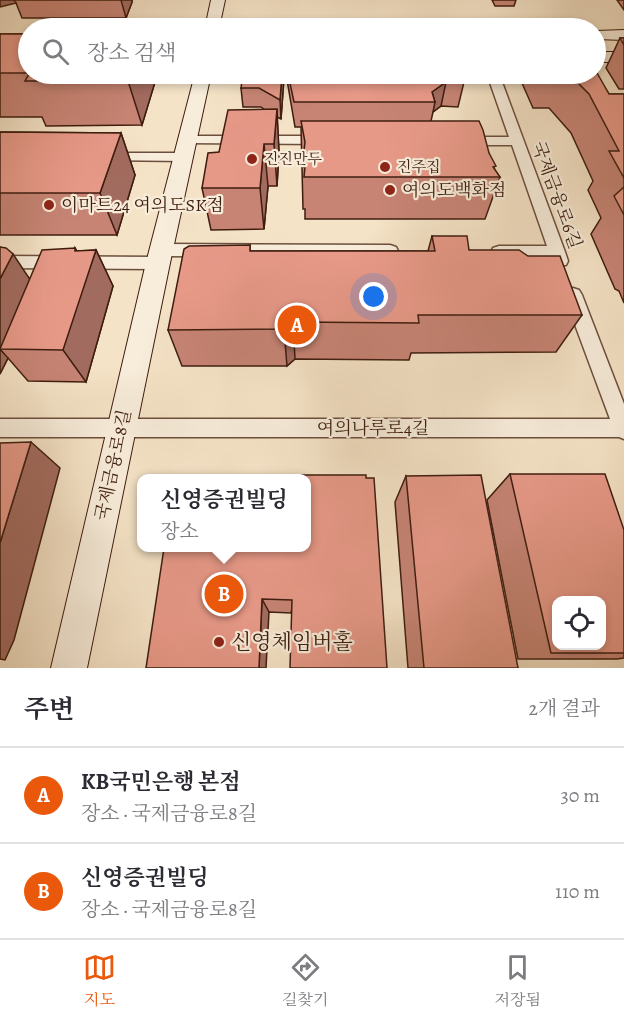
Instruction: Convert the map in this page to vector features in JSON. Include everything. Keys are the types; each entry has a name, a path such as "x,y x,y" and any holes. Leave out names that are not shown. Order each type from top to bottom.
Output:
{"street":[{"path":"214,18 218,0"},
{"path":"606,35 624,35"},
{"path":"606,57 624,57"},
{"name":"국제금융로8길","path":"69,668 121,428 201,84"},
{"name":"국제금융로6길","path":"496,84 624,429"},
{"path":"92,157 187,148 341,140"},
{"path":"446,141 516,141"},
{"path":"0,262 401,251"},
{"path":"485,252 557,252"},
{"name":"여의나루로4길","path":"0,428 624,429"}],"building":[{"path":"0,34 18,34 18,73 0,73"},
{"path":"242,84 281,84 280,100 259,88 241,88"},
{"path":"290,84 443,84 432,92 435,102 294,102"},
{"path":"579,84 603,84 609,94 624,94 624,178 609,151 619,151 589,94"},
{"path":"277,109 274,144 264,144 260,188 202,188 208,153 219,152 228,110"},
{"path":"301,121 479,121 489,153 496,166 493,167 500,177 304,177 305,167 302,167 305,142"},
{"path":"0,132 121,133 100,193 0,193"},
{"path":"624,187 624,215 614,196"},
{"path":"432,236 467,236 469,250 519,250 528,256 560,256 582,315 418,315 419,323 293,322 284,329 168,330 184,249 189,246 250,245 250,251 435,251"},
{"path":"0,247 6,248 13,254 0,279"},
{"path":"75,248 75,251 96,250 63,350 0,349 42,250"},
{"path":"31,442 0,543 0,443"},
{"path":"510,474 605,474 624,530 624,653 551,653"},
{"path":"311,475 366,475 366,478 374,478 387,668 290,668 292,600 262,599 259,668 146,668 163,552 311,552"},
{"path":"481,475 518,668 424,668 406,476"}],"place":[{"name":"진진만두","path":"252,159"},
{"name":"진주집","path":"385,167"},
{"name":"여의도백화점","path":"390,190"},
{"name":"이마트24 여의도SK점","path":"49,205"},
{"name":"KB국민은행 본점","path":"297,325"},
{"name":"신영증권빌딩","path":"224,594"},
{"name":"신영체임버홀","path":"219,642"}]}
